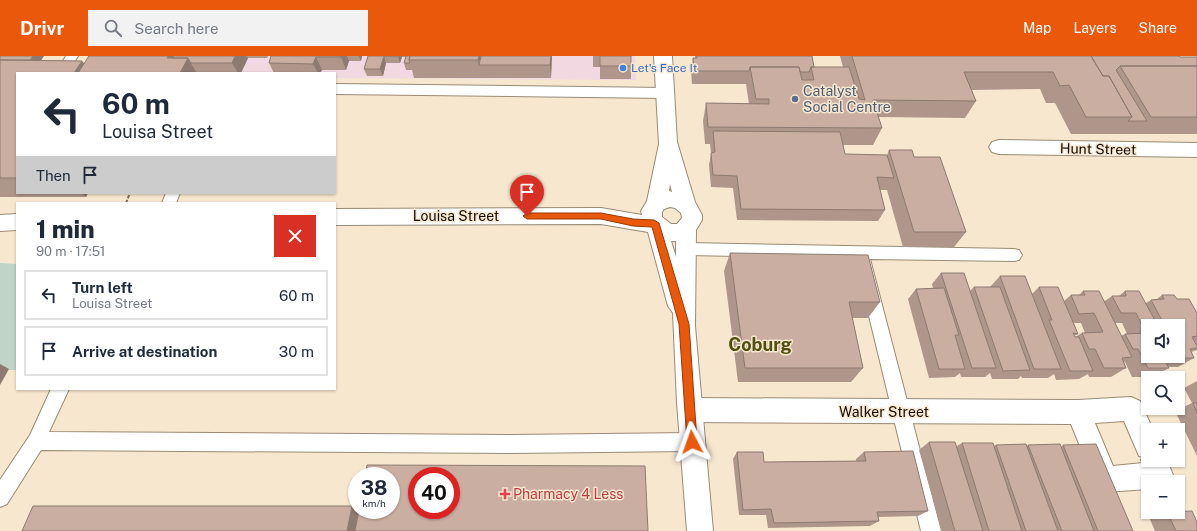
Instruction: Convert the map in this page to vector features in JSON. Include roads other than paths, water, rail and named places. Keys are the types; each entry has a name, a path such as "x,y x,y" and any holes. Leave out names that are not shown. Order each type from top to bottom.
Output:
{"street":[{"path":"663,56 668,142 686,205 692,214 687,239 684,324 700,531"},
{"path":"668,142 656,214 684,324"},
{"name":"Hunt Street","path":"999,148 1197,150"},
{"path":"656,214 669,199 686,205"},
{"path":"656,214 667,232 680,231 687,239"},
{"name":"Louisa Street","path":"336,216 601,216 633,222 656,214"},
{"path":"0,223 16,222"},
{"name":"Walker Street","path":"690,410 1078,412 1131,409 1141,431"},
{"path":"1078,412 1109,490 1160,475 1157,467"}],"lane":[{"path":"62,72 72,56"},
{"path":"336,89 664,93"},
{"path":"687,239 861,252 1014,254"},
{"path":"861,252 931,531"},
{"path":"0,497 36,442 60,390"},
{"path":"36,442 510,444 692,442"}],"place":[{"name":"Let's Face It","path":"623,68"},
{"name":"Catalyst Social Centre","path":"795,99"},
{"name":"Pharmacy 4 Less","path":"505,494"}],"district":[{"name":"Coburg","path":"760,344"}]}
